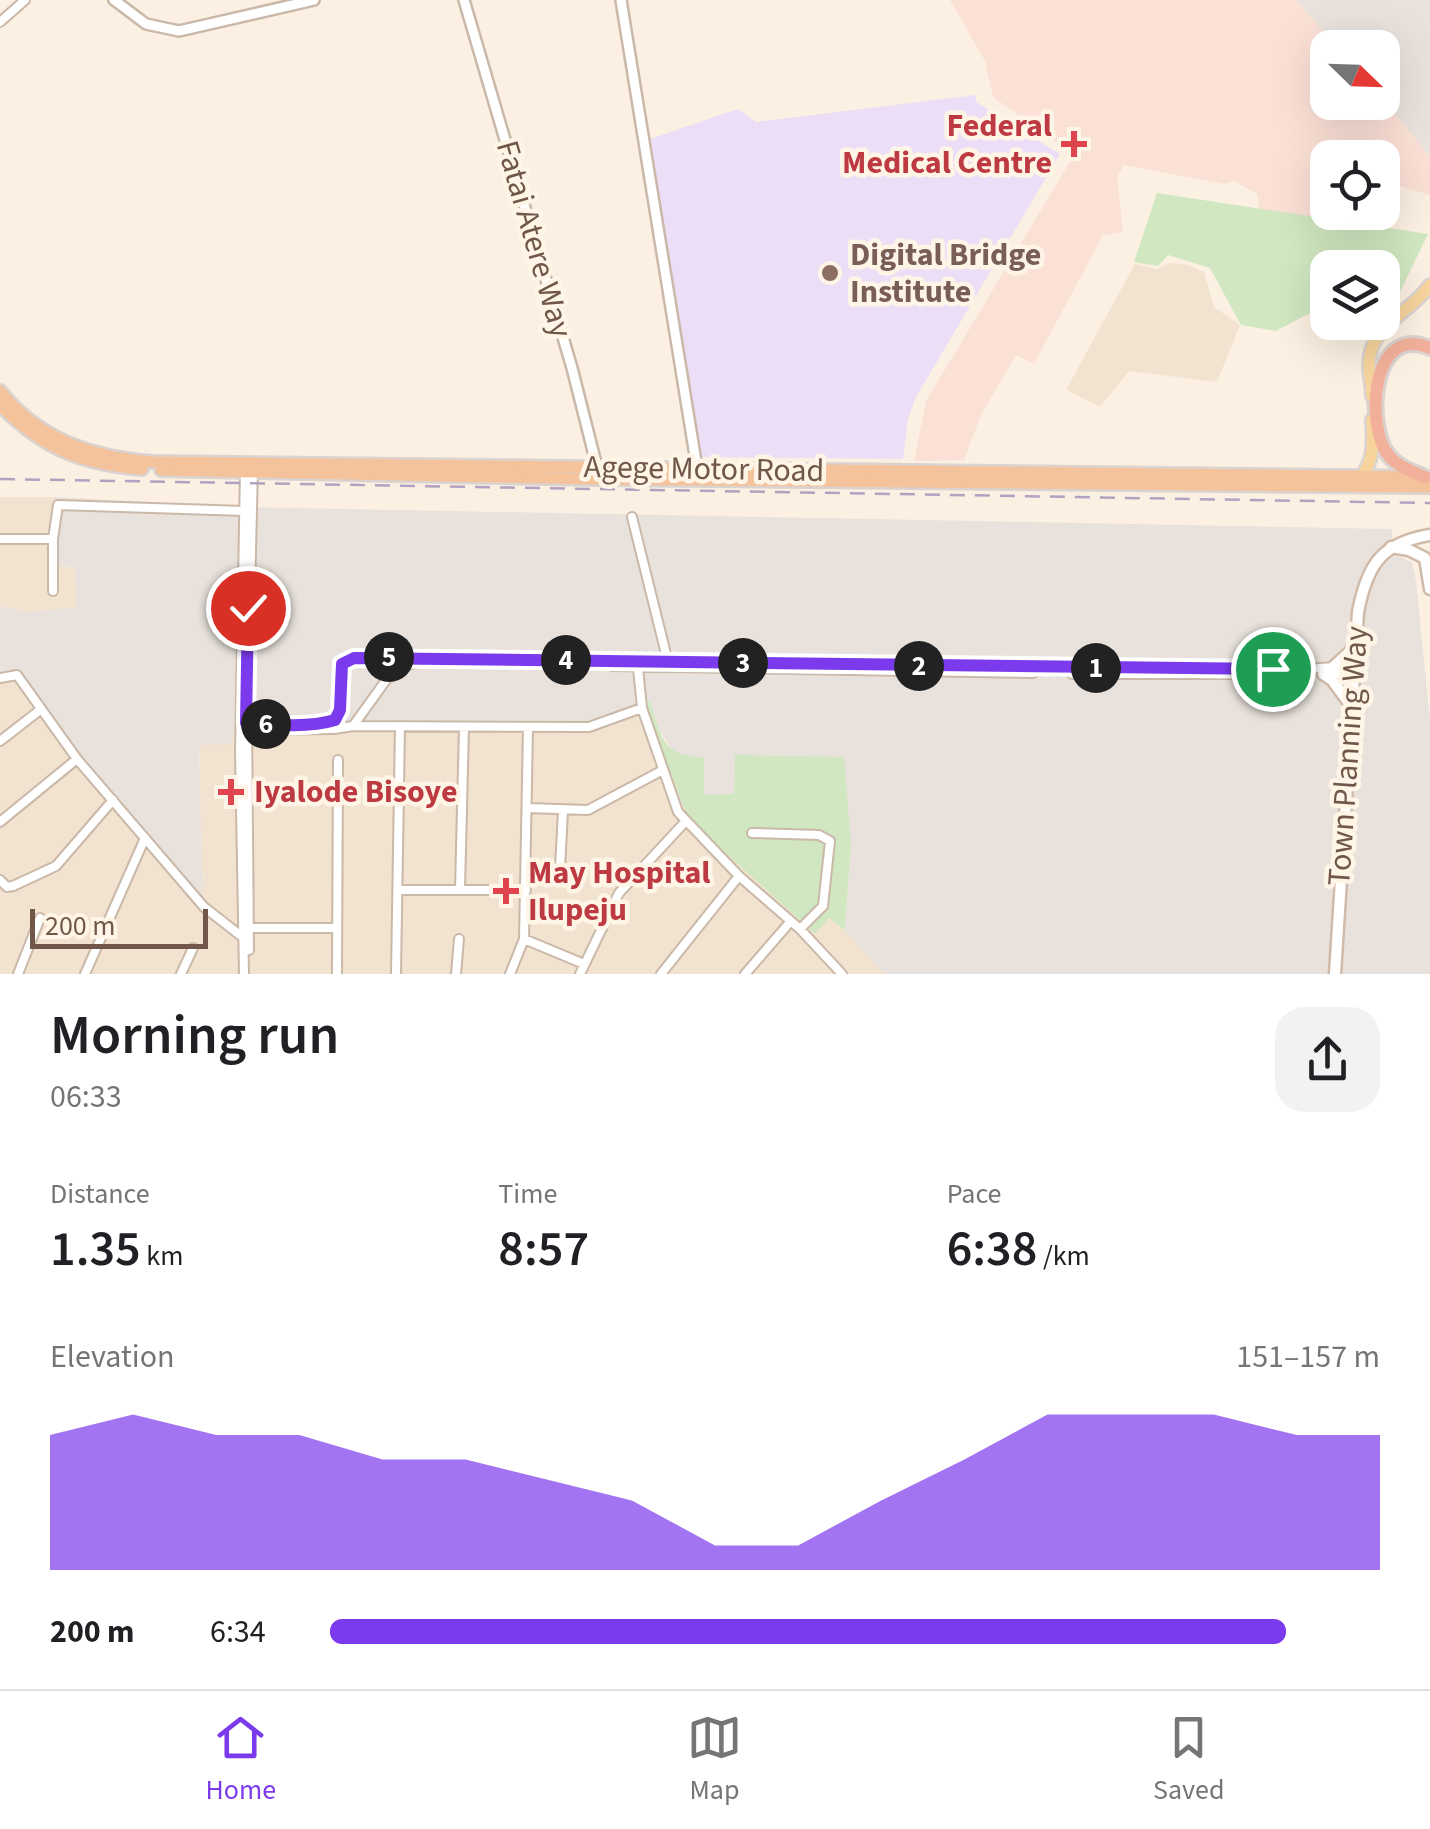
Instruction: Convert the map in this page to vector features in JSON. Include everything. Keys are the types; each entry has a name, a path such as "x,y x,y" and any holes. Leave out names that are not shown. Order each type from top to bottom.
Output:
{"highway":[{"path":"1428,480 1397,464 1380,442 1378,378 1387,356 1395,349 1414,344 1430,348"},
{"name":"Agege Motor Road","path":"0,391 14,409 52,438 96,454 153,462 598,473 1428,480"},
{"name":"Agege Motor Road","path":"0,405 40,439 84,461 152,470 249,467"},
{"name":"Agege Motor Road","path":"598,473 697,468 1239,480 1428,480"}],"main road":[{"path":"1361,477 1374,446 1369,364 1374,341 1430,285"},
{"path":"1390,547 1409,538 1430,538 1426,547 1430,589"},
{"path":"1390,547 1426,558"},
{"name":"Town Planning Way","path":"1336,974 1355,647 1362,589 1390,547"},
{"path":"1352,707 1323,672 1355,647"}],"street":[{"path":"114,0 146,24 178,31 314,0"},
{"name":"Fatai Atere Way","path":"464,0 598,473"},
{"path":"621,0 697,468"},
{"path":"0,22 22,1"},
{"path":"247,974 244,726 249,467"},
{"path":"246,939 244,726 249,467"},
{"path":"52,591 58,506 246,511"},
{"path":"632,517 668,662"},
{"path":"0,539 53,539"},
{"path":"244,726 332,722 340,710 342,664 354,658 1323,672"},
{"path":"353,726 394,669 404,663 1225,675 1354,671"},
{"path":"638,668 642,708 675,807 739,876 800,929 836,972"},
{"path":"0,678 16,675 77,759 209,912 246,939"},
{"path":"244,726 334,730 353,726 589,727 642,708"},
{"path":"0,741 40,710"},
{"path":"396,974 400,726"},
{"path":"460,889 464,728"},
{"path":"510,974 524,939 528,728"},
{"path":"0,822 77,759"},
{"path":"336,974 338,760"},
{"path":"527,808 563,811 597,807 662,770"},
{"path":"0,880 7,887 13,886 56,866 112,800"},
{"path":"526,869 552,872 560,868 563,811"},
{"path":"524,939 582,969 619,893 685,822"},
{"path":"752,833 820,835 830,841 823,906 800,929"},
{"path":"85,974 145,838"},
{"path":"661,974 739,876"},
{"path":"398,890 526,890"},
{"path":"18,974 40,918"},
{"path":"745,974 791,922"},
{"path":"248,928 336,928"},
{"path":"456,974 459,939"},
{"path":"182,974 193,948"}],"shaded area":[{"path":"950,0 1296,0 1322,30 1310,30 1310,120 1400,120 1430,156 1430,195 1400,186 1400,140 1310,140 1310,224 1260,212 1257,194 1234,181 1224,184 1124,165 1117,177 1123,232 1103,235 1034,364 1016,355 981,415 964,460 914,461 926,401 1074,155 993,97 985,61"},
{"path":"1296,0 1430,0 1430,156 1400,120 1400,30 1322,30"},
{"name":"Digital Bridge Institute","path":"976,95 976,102 1060,154 916,397 908,419 903,459 700,457 647,140 738,109 756,122"},
{"path":"1169,263 1189,265 1204,272 1214,307 1240,325 1217,382 1129,371 1100,407 1066,390 1135,264 1158,269"},
{"path":"0,497 54,497 50,566 75,567 76,609 26,612 0,606"},
{"path":"54,497 240,507 1392,529 1392,554 1412,562 1416,581 1430,720 1430,974 884,974 845,930 851,843 735,756 734,795 704,795 685,757 673,752 645,706 585,727 234,723 232,744 199,745 203,897 126,816 38,707 19,677 0,672 0,606 26,612 76,608 75,567 50,566"},
{"path":"0,672 18,677 203,895 199,744 233,723 329,725 645,706 688,819 815,933 828,917 845,930 884,974 0,974"}],"green space":[{"path":"1157,193 1310,216 1310,230 1400,230 1428,234 1400,292 1400,250 1310,250 1310,313 1276,331 1241,325 1210,268 1168,255 1158,266 1134,262"},
{"path":"650,701 661,734 671,749 704,757 704,795 734,794 735,755 844,757 851,843 845,930 829,918 815,934 688,819 645,706"}],"railway":[{"path":"0,479 1430,503"}],"place":[{"name":"Federal Medical Centre","path":"1074,144"},
{"name":"Digital Bridge Institute","path":"830,273"},
{"name":"Iyalode Bisoye","path":"231,792"},
{"name":"May Hospital Ilupeju","path":"506,891"}],"route":[{"path":"248,608 246,723 259,724 332,722 340,710 342,664 354,658 387,656 1273,669"}]}
